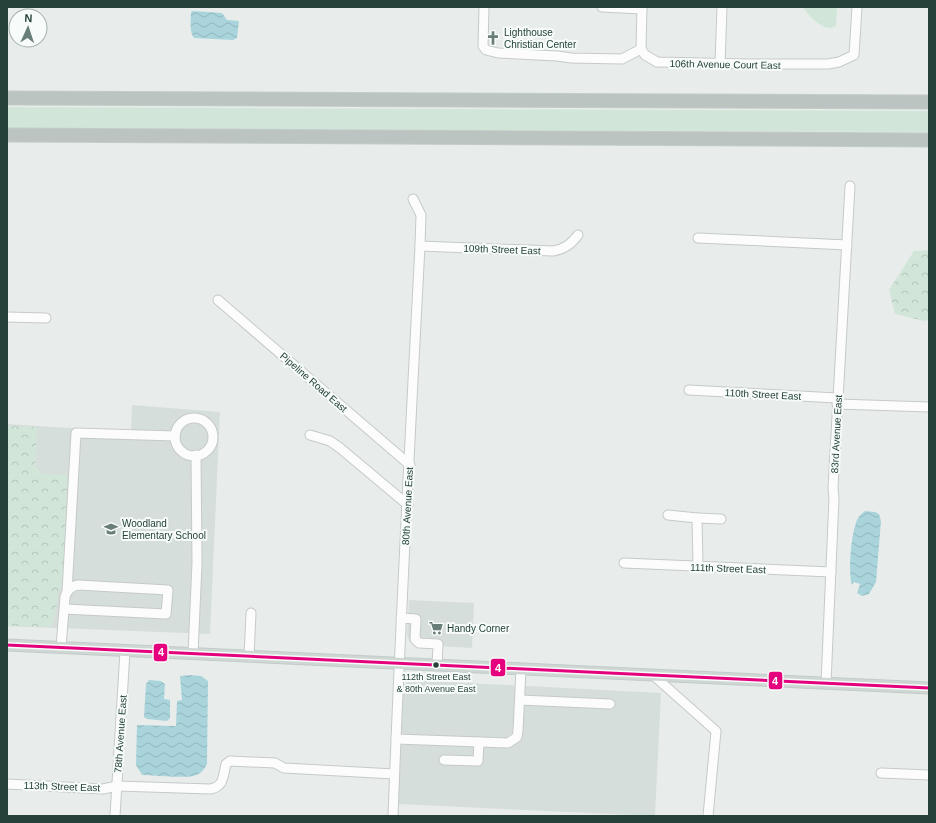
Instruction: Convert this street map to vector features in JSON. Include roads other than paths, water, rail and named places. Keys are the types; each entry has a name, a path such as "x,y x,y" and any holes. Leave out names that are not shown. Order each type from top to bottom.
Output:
{"highway":[{"path":"7,98 929,102"},
{"path":"7,136 929,140"}],"main road":[{"path":"7,645 929,688"}],"street":[{"path":"484,7 483,46 486,50 509,54 571,58 620,59 641,49 642,8 602,7"},
{"path":"720,64 722,7"},
{"name":"106th Avenue Court East","path":"641,49 645,55 657,62 720,64 828,64 839,62 854,55 857,7"},
{"name":"83rd Avenue East","path":"826,683 837,401 850,186"},
{"name":"80th Avenue East","path":"393,816 398,663 408,505 420,246 421,215 413,199"},
{"name":"109th Street East","path":"420,246 553,251 561,250 568,246 578,234"},
{"path":"698,238 847,245"},
{"name":"Pipeline Road East","path":"218,300 410,465"},
{"path":"7,316 46,318"},
{"name":"110th Street East","path":"689,390 929,407"},
{"path":"189,418 196,418 207,423 212,433 211,445 202,454 196,455 190,455 184,452 176,443 175,436 179,425 189,418"},
{"path":"61,647 67,592 76,433 175,436"},
{"path":"310,435 330,441 340,448 408,505"},
{"path":"193,654 197,563 196,455"},
{"path":"668,514 698,518 721,518"},
{"path":"698,518 698,566"},
{"name":"111th Street East","path":"624,563 831,572"},
{"path":"64,609 166,614 168,590 78,585 72,586 67,592"},
{"path":"249,657 251,613"},
{"path":"401,618 416,619 415,639 419,643 438,644 437,665"},
{"name":"78th Avenue East","path":"115,816 125,651"},
{"path":"396,739 508,742 517,737 521,669"},
{"path":"653,675 716,731 708,816"},
{"path":"520,700 610,704"},
{"path":"444,760 478,761 479,742"},
{"name":"113th Street East","path":"7,784 103,788 117,786 210,789 216,788 220,785 226,764 230,761 275,764 284,768 394,774"},
{"path":"881,773 929,775"}],"water":[{"path":"191,12 222,13 227,20 239,21 237,38 233,40 194,38 191,33"},
{"path":"865,511 879,514 881,521 876,582 869,594 862,596 857,593 860,584 854,582 852,585 850,563 854,529 858,518"},
{"path":"180,676 201,676 208,681 207,764 201,772 192,776 178,777 142,775 136,765 137,725 176,726 177,701 182,700"},
{"path":"149,680 161,681 165,684 164,699 170,700 170,718 167,721 147,719 144,717 146,684"}],"place":[{"name":"Lighthouse Christian Center","path":"493,38"},
{"name":"Woodland Elementary School","path":"111,529"},
{"name":"Handy Corner","path":"436,628"},
{"name":"112th Street East & 80th Avenue East","path":"436,665"}]}
